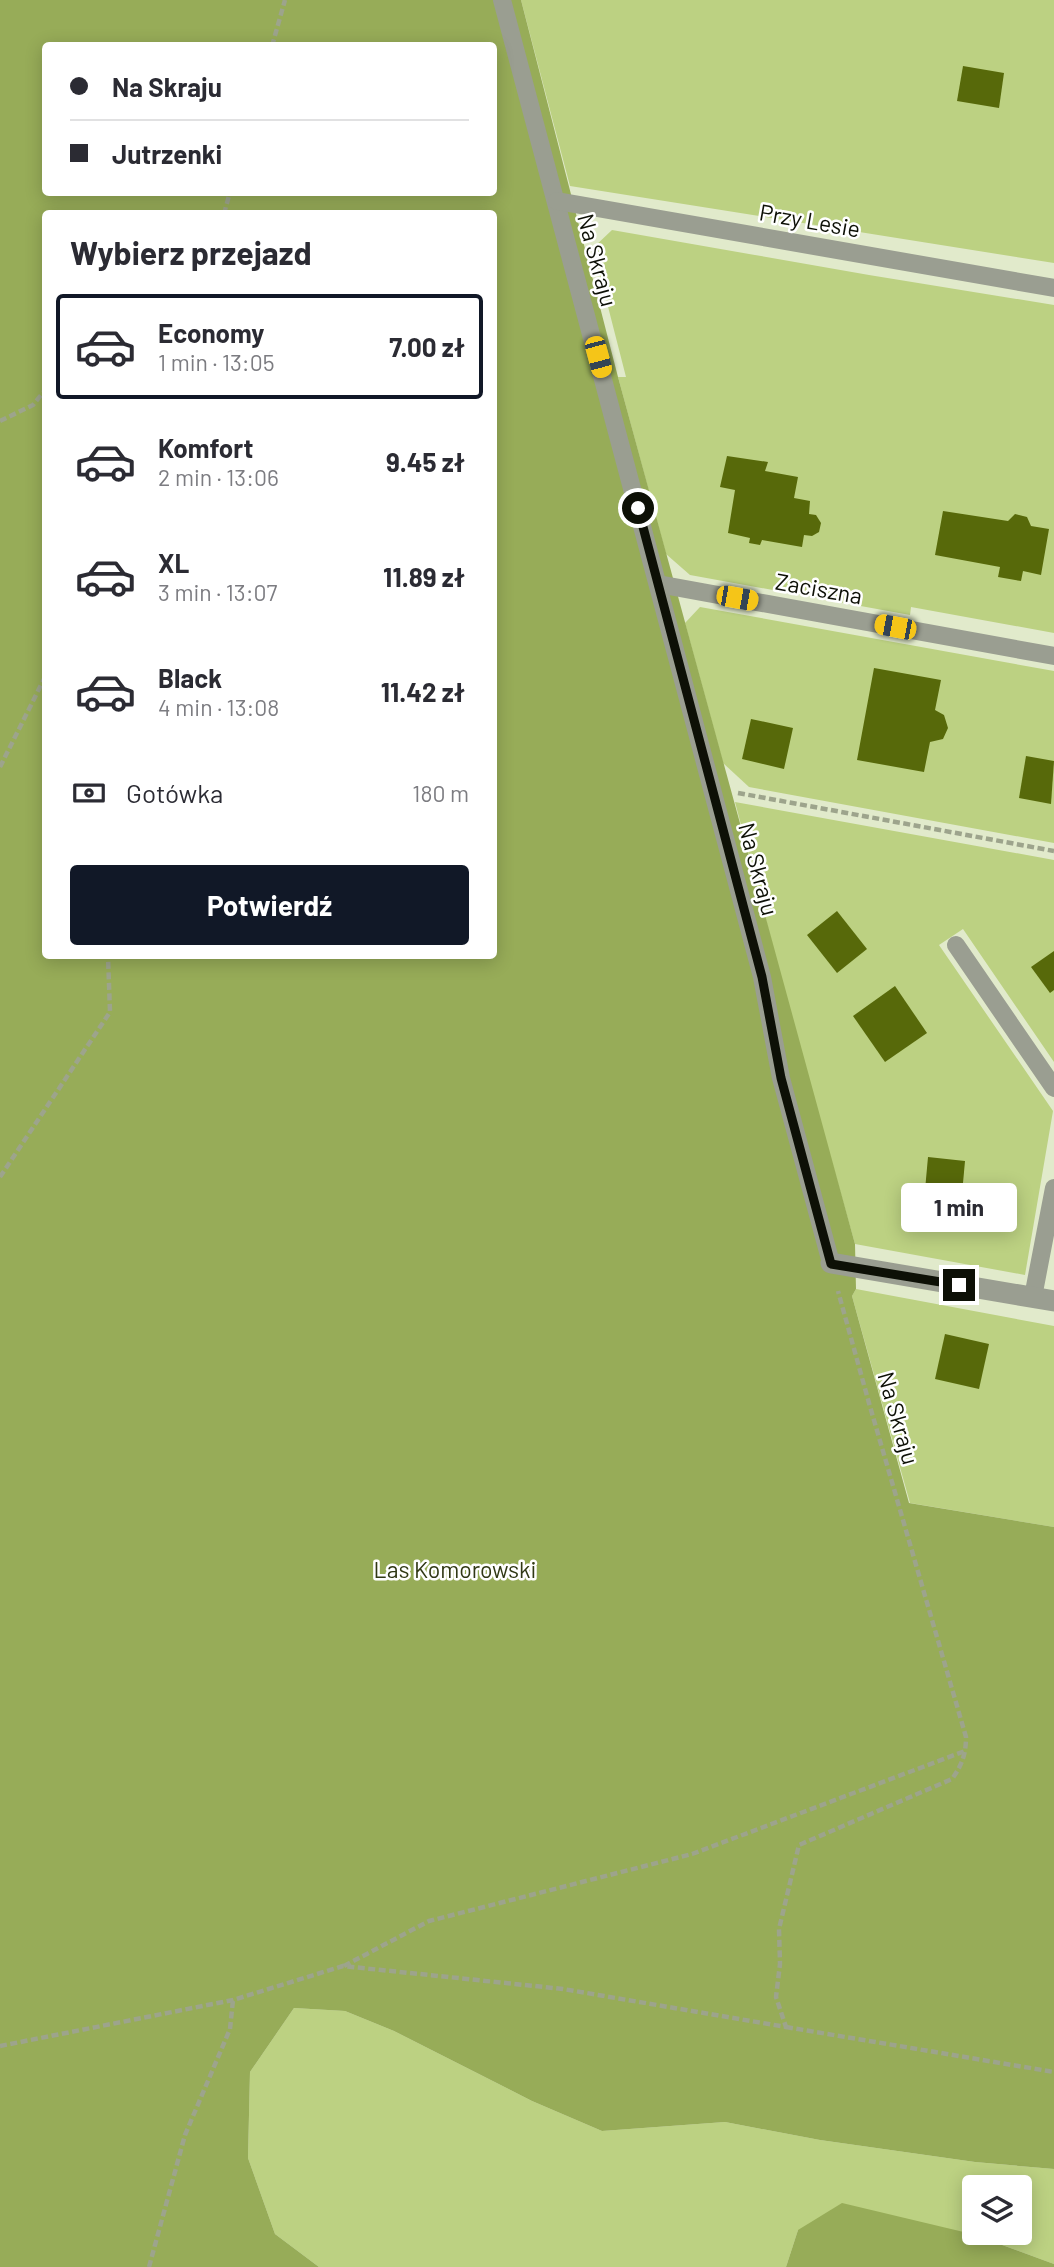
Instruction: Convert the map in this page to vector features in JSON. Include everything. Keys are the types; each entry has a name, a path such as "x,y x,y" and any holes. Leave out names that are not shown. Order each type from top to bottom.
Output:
{"street":[{"path":"831,1264 1054,1301"}],"lane":[{"name":"Na Skraju","path":"502,0 762,977 781,1078 831,1264"},
{"name":"Przy Lesie","path":"557,201 1054,288"},
{"name":"Zaciszna","path":"657,584 1054,656"},
{"path":"956,945 1054,1088"},
{"path":"1032,1297 1054,1188"}],"path":[{"path":"273,42 285,0"},
{"path":"0,421 33,405 42,394"},
{"path":"0,767 42,683"},
{"path":"711,787 1054,851"},
{"path":"0,1177 110,1012 108,959"},
{"name":"Na Skraju","path":"831,1264 966,1737 966,1751"},
{"path":"0,2046 233,2000 343,1966 429,1921 692,1853 966,1751"},
{"path":"786,2026 776,1997 780,1964 779,1929 799,1845 951,1779 964,1761 966,1751"},
{"path":"343,1966 563,1989 1054,2072"},
{"path":"149,2267 185,2135 230,2029 233,2000"}],"green space":[{"name":"Las Komorowski","path":"0,0 521,0 618,377 855,1244 856,1289 852,1296 909,1503 1054,1527 1054,2169 975,2162 820,2140 725,2122 602,2131 532,2101 394,2031 345,2011 294,2008 250,2072 248,2158 275,2234 319,2267 0,2267"},
{"path":"521,0 1054,0 1054,263 570,186"},
{"path":"612,230 1054,305 1054,633 911,607 910,615 690,575 666,554 618,377 626,377 593,248"},
{"path":"700,607 1054,671 1054,843 749,787 723,763 685,623"},
{"path":"735,802 1054,860 1054,1062 963,929 939,945 1053,1111 1025,1275 855,1244"},
{"path":"856,1289 1054,1326 1054,1527 910,1503 852,1296"},
{"path":"294,2008 345,2011 394,2031 532,2101 602,2131 725,2122 820,2140 975,2162 1054,2169 1054,2264 1002,2245 1032,2245 1032,2175 962,2175 962,2234 798,2230 786,2267 319,2267 275,2234 248,2158 250,2072"},
{"path":"842,2203 962,2232 962,2245 1002,2245 1054,2264 1054,2267 786,2267 798,2230"}],"building":[{"path":"963,66 1004,73 999,108 957,101"},
{"path":"727,456 768,462 765,471 798,477 794,498 810,501 809,514 816,515 821,523 819,532 812,536 804,535 802,547 762,540 760,545 749,543 750,538 728,533 735,490 720,487"},
{"path":"943,511 1008,521 1015,514 1027,517 1031,526 1049,529 1041,575 1023,571 1021,581 998,577 1000,567 935,555"},
{"path":"874,668 941,680 935,710 944,715 948,728 943,739 930,742 924,772 857,760"},
{"path":"751,719 793,728 784,769 742,759"},
{"path":"1026,756 1054,761 1051,804 1019,798"},
{"path":"837,911 867,949 837,973 807,935"},
{"path":"1054,951 1054,990 1050,993 1031,967"},
{"path":"895,986 927,1033 885,1062 853,1016"},
{"path":"928,1157 965,1161 961,1205 924,1201"},
{"path":"945,1334 989,1344 979,1389 935,1379"}],"route":[{"path":"638,508 762,977 781,1078 831,1264 959,1285"}]}
